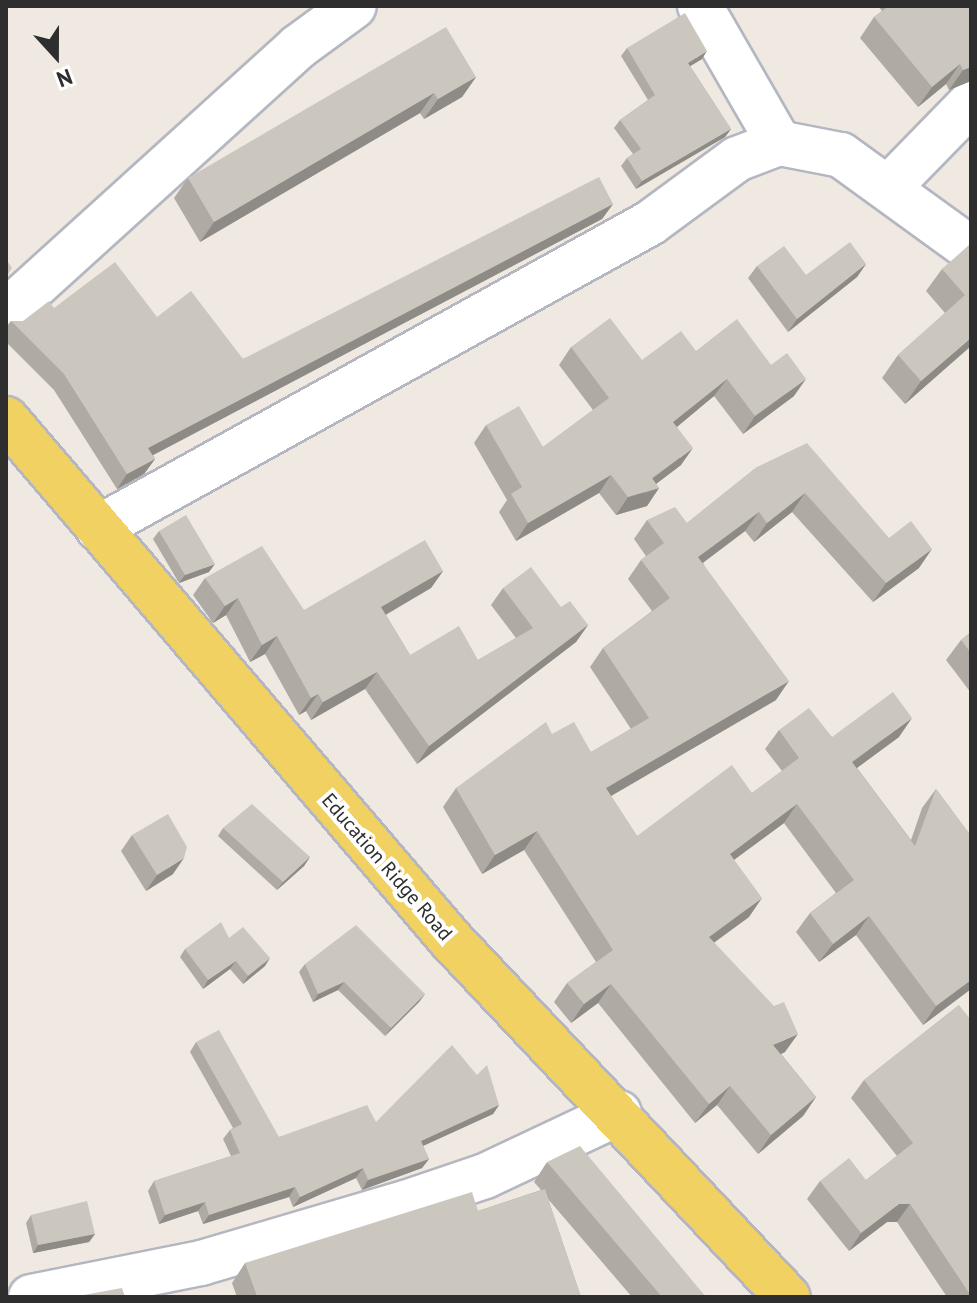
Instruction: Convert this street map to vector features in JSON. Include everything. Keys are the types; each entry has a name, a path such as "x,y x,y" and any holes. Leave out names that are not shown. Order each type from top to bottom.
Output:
{"main road":[{"name":"Education Ridge Road","path":"6,419 451,940 619,1113 788,1297"}],"street":[{"path":"6,312 298,47 354,6"},
{"path":"700,6 779,143"},
{"path":"890,186 971,103"},
{"path":"98,528 650,223 737,159 779,143 841,155 890,186 971,249"},
{"path":"31,1297 201,1263 405,1203 485,1176 619,1113"}],"building":[{"path":"889,6 971,6 971,67 963,70 960,64 932,87 874,17"},
{"path":"685,13 707,51 688,63 731,129 642,181 627,158 641,149 620,120 655,95 627,48"},
{"path":"446,27 476,77 438,99 434,93 214,222 188,178"},
{"path":"599,177 613,204 148,448 155,459 127,474 64,374 11,321 23,321 49,301 54,308 115,262 157,317 191,291 243,359"},
{"path":"850,242 866,264 797,319 757,266 784,246 806,275"},
{"path":"969,245 971,338 921,381 898,355 965,295 942,269"},
{"path":"6,259 12,268 6,277"},
{"path":"610,318 642,360 681,331 696,351 737,319 771,365 787,353 806,379 755,416 727,379 673,422 693,448 652,478 659,488 628,497 611,475 528,523 511,494 522,487 486,425 519,406 543,447 609,398 571,347"},
{"path":"807,443 889,538 911,521 932,549 886,583 805,493 767,523 759,512 698,557 789,681 606,788 637,836 732,765 752,793 799,758 779,730 809,708 832,737 893,692 912,718 852,762 915,846 936,789 971,836 971,980 936,1006 869,916 833,944 810,913 854,880 797,804 730,854 762,898 709,937 774,1006 784,1002 798,1034 773,1045 816,1097 771,1135 730,1086 709,1104 611,984 584,1004 567,983 613,950 537,831 495,855 456,788 546,722 552,734 574,722 591,752 649,718 603,648 670,598 641,560 664,543 647,520 675,507 687,523 757,467"},
{"path":"186,515 215,564 185,575 159,531"},
{"path":"425,540 443,571 381,607 410,655 459,626 478,660 533,628 503,588 531,567 561,607 570,601 588,625 429,746 377,672 323,702 318,694 311,698 277,636 262,645 238,598 225,606 205,578 262,546 304,610"},
{"path":"971,632 971,653 961,640"},
{"path":"252,804 310,857 283,882 223,828"},
{"path":"168,814 187,847 184,858 157,875 132,835"},
{"path":"221,922 229,938 243,927 270,958 248,976 236,961 208,980 185,949"},
{"path":"356,925 425,994 391,1028 344,982 318,994 305,964"},
{"path":"959,1005 971,1020 971,1296 910,1204 899,1204 861,1233 820,1181 849,1158 866,1180 913,1143 864,1080"},
{"path":"219,1030 279,1137 367,1105 376,1122 452,1045 477,1075 487,1065 499,1105 421,1141 429,1159 368,1180 363,1168 300,1197 295,1187 209,1215 205,1202 165,1215 154,1181 240,1153 230,1130 242,1124 196,1042"},
{"path":"580,1146 706,1297 662,1297 547,1162"},
{"path":"545,1189 581,1297 254,1297 257,1296 245,1263 472,1192 478,1211"},
{"path":"87,1201 95,1234 38,1245 31,1215"},
{"path":"122,1288 125,1297 73,1297"}]}
